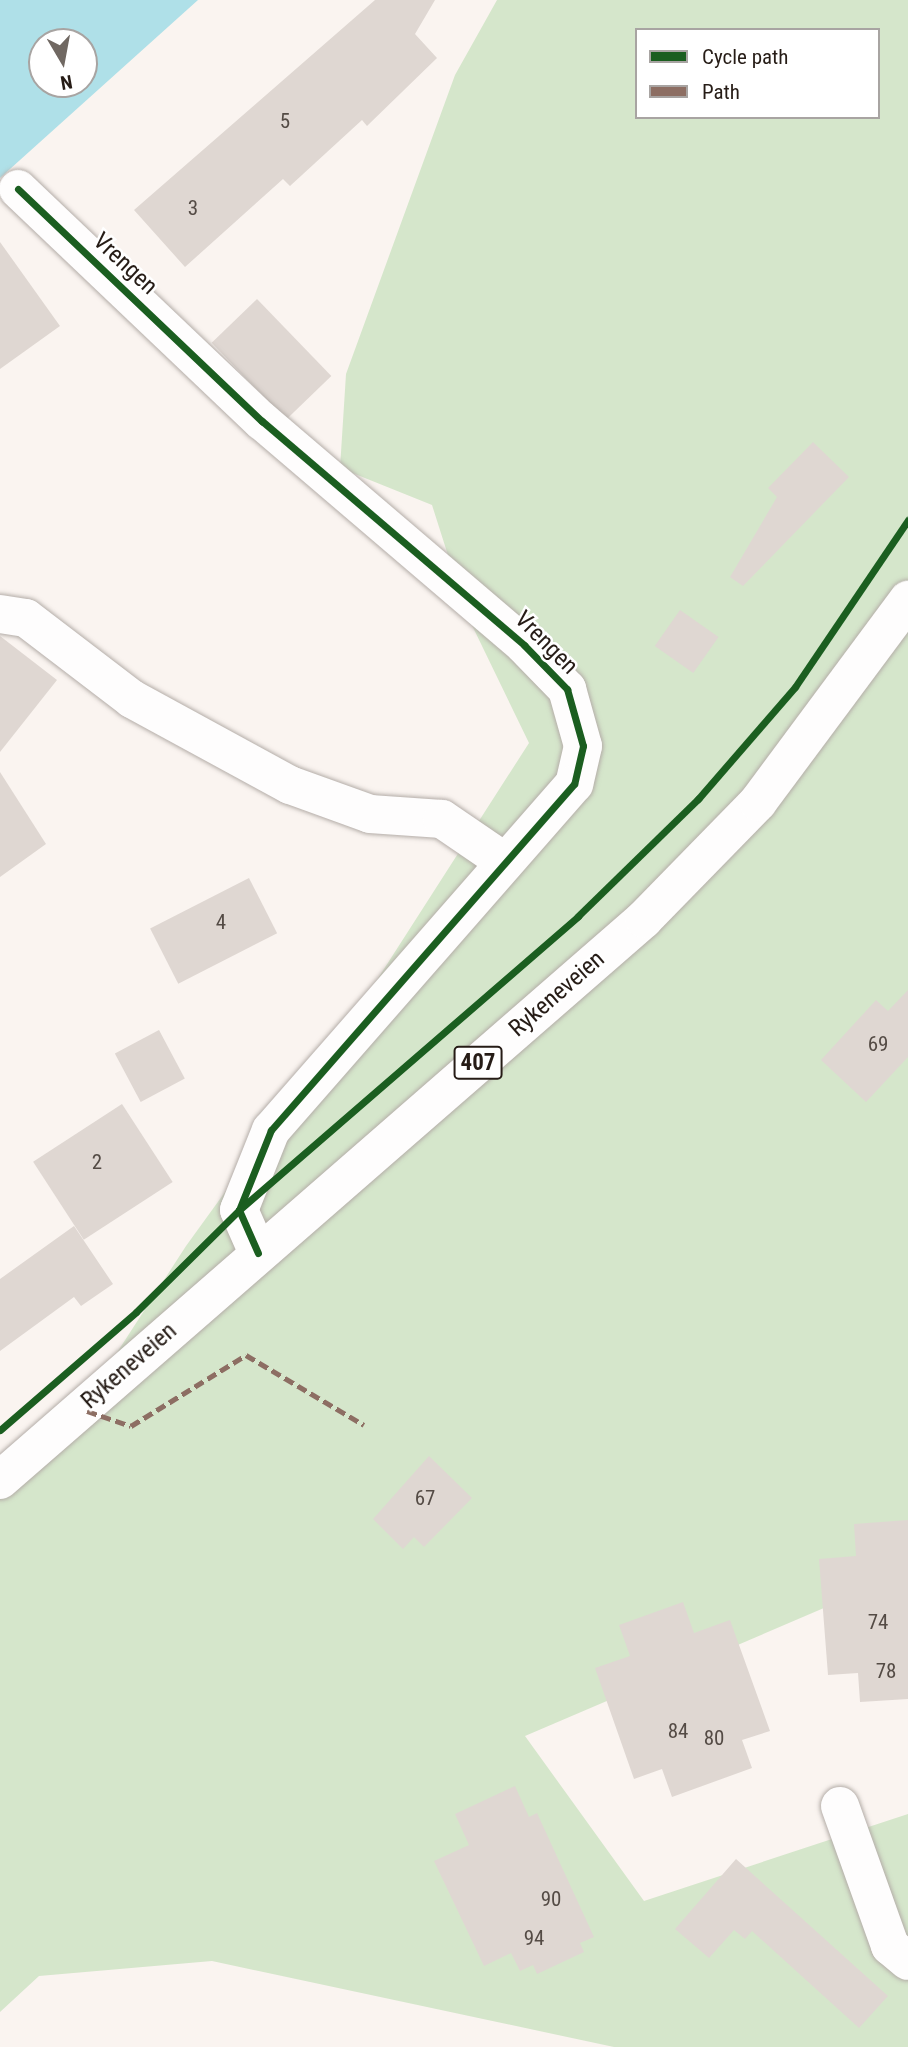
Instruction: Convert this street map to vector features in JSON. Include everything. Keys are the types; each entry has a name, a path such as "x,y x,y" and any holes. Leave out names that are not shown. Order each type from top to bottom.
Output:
{"street":[{"name":"Vrengen","path":"18,189 262,421 568,689 583,746 574,784 271,1130 239,1210 258,1253"},
{"name":"Rykeneveien","path":"0,1480 644,919 758,802 908,600"},
{"path":"0,614 26,618 132,699 290,785 370,814 442,819 506,863"},
{"path":"839,1806 890,1946 908,1961"}],"green space":[{"path":"497,0 908,0 908,1572 525,1736 644,1901 908,1814 908,2047 614,2047 212,1961 39,1976 0,2012 0,1461 83,1405 186,1246 366,997 529,743 467,615 432,505 340,468 346,374 455,75"}],"water":[{"path":"0,0 198,0 98,90 98,28 28,28 28,98 89,98 0,178"}],"building":[{"path":"375,0 435,0 415,34 437,58 367,126 362,120 290,186 283,179 185,267 134,210"},
{"path":"0,242 60,326 0,369"},
{"path":"257,299 331,376 286,420 212,343"},
{"path":"813,442 849,477 743,586 730,577 777,497 768,488"},
{"path":"680,610 719,637 693,673 655,646"},
{"path":"0,636 57,680 0,752"},
{"path":"0,772 46,844 0,877"},
{"path":"249,878 277,933 178,984 150,928"},
{"path":"908,990 908,1057 866,1102 821,1060 876,1000 888,1011"},
{"path":"159,1030 185,1079 141,1102 115,1053"},
{"path":"122,1104 173,1182 84,1240 33,1162"},
{"path":"74,1226 113,1284 81,1306 74,1297 0,1351 0,1279"},
{"path":"429,1456 472,1498 424,1547 414,1537 403,1549 373,1519"},
{"path":"908,1520 908,1699 860,1702 858,1673 828,1675 819,1559 856,1556 854,1524"},
{"path":"683,1602 694,1633 730,1620 770,1731 742,1740 752,1768 672,1797 662,1769 634,1779 595,1668 630,1656 619,1625"},
{"path":"515,1786 529,1817 537,1813 594,1937 580,1943 584,1952 537,1974 533,1965 520,1971 511,1953 484,1966 434,1861 469,1845 455,1814"},
{"path":"736,1859 888,1996 859,2028 752,1931 745,1939 734,1930 709,1958 675,1929"}],"marked path":[{"path":"87,1411 131,1426 246,1355 364,1425"}],"cycle path":[{"path":"18,189 262,421 524,645 567,689 583,746 574,784 271,1130 239,1210 258,1253"},
{"path":"0,1430 136,1312 239,1210 578,916 698,799 795,687 908,520"}]}
